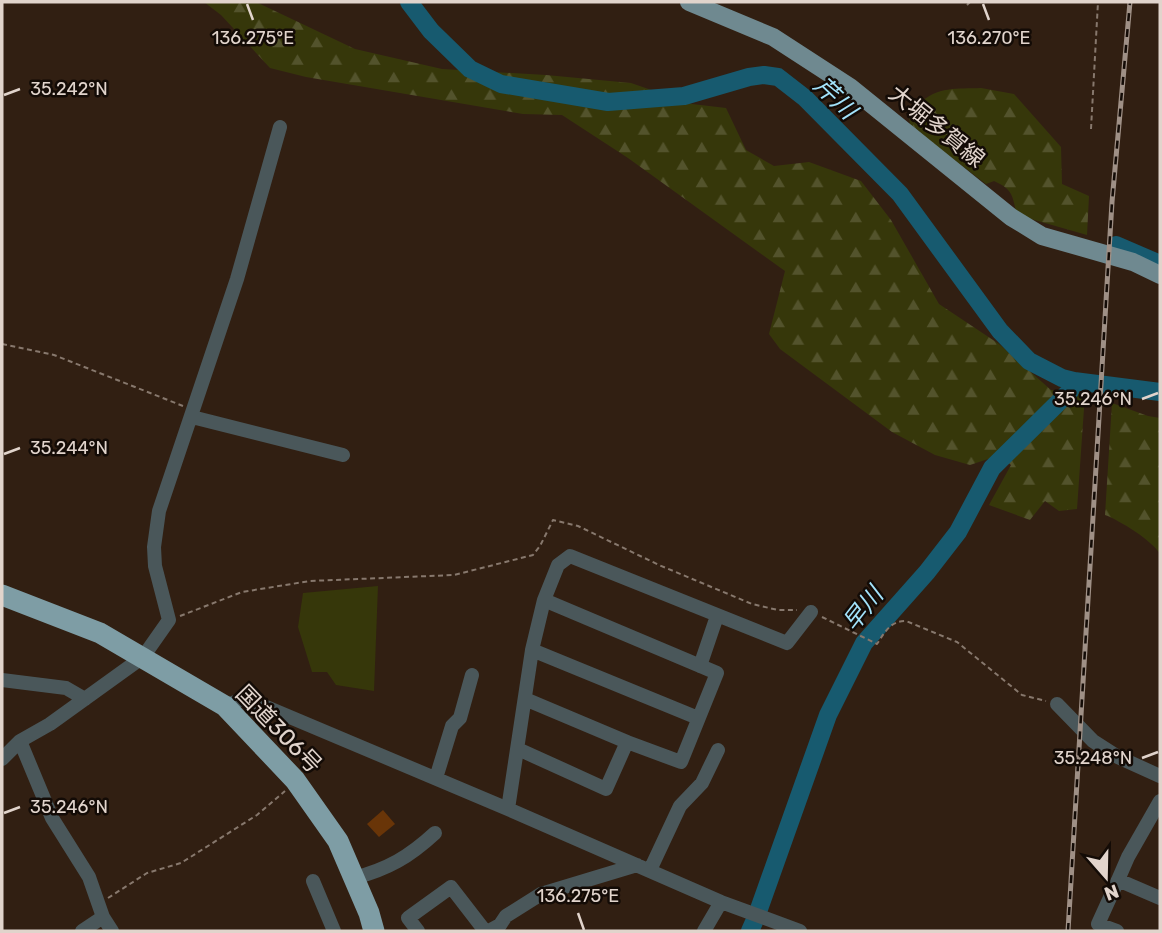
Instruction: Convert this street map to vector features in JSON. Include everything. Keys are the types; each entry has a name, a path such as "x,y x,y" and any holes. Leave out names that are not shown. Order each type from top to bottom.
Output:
{"highway":[{"name":"国道306号","path":"2,595 100,633 225,706 295,780 338,841 374,931"}],"main road":[{"name":"大堀多賀線","path":"689,2 773,37 850,87 1011,217 1042,236 1133,262 1160,275"}],"street":[{"path":"2,759 20,741 50,724 143,657 169,620 155,566 154,547 159,511 237,279 280,127"},
{"path":"193,414 343,455"},
{"path":"508,808 532,650 544,600 558,565 570,556 787,643 811,612"},
{"path":"525,699 681,762 717,673 544,600"},
{"path":"699,666 718,616"},
{"path":"532,650 698,718"},
{"path":"436,778 452,726 460,718 472,674"},
{"path":"2,680 66,688 85,699"},
{"path":"225,706 244,698 508,808 721,902 800,931"},
{"path":"1057,704 1093,741 1118,757 1160,775"},
{"path":"20,741 52,818 89,877 101,911 112,931"},
{"path":"518,749 606,789 627,742"},
{"path":"418,931 408,918 451,887 495,930 506,916 541,894 643,868 680,806 702,783 718,750"},
{"path":"1116,931 1096,927 1128,857 1160,801"},
{"path":"354,878 381,871 414,852 435,833"},
{"path":"1118,880 1160,898"},
{"path":"313,881 334,931"},
{"path":"704,931 721,902"},
{"path":"82,931 101,911"}],"path":[{"path":"967,5 970,2"},
{"path":"1091,128 1098,2"},
{"path":"2,344 54,355 193,414"},
{"path":"169,620 242,592 310,581 454,575 533,555 553,520 578,526 659,565 752,604 778,610 811,612 877,644 890,626 897,621 906,621 957,642 1022,695 1057,704"},
{"path":"101,911 147,873 181,863 257,815 286,790"}],"green space":[{"path":"204,2 256,2 355,49 442,69 631,83 692,104 726,108 746,150 774,166 809,162 861,181 891,220 939,304 999,344 1051,390 1085,394 1077,509 1059,511 1045,501 1030,520 989,505 1011,465 1000,455 970,465 935,455 892,432 780,349 769,334 785,271 628,158 562,115 523,114 306,77 270,68 221,15"},
{"path":"981,88 1014,94 1061,147 1062,184 1089,196 1087,235 1017,215 1011,194 1005,187 994,181 986,184 911,127 909,120 912,111 933,94 948,90"},
{"path":"1112,403 1160,418 1160,554 1135,532 1105,515"},
{"path":"378,586 374,691 336,685 327,672 312,672 298,627 303,593"}],"building":[{"path":"383,810 395,824 379,837 367,824"}],"waterway":[{"name":"芹川","path":"409,2 431,31 470,69 501,84 608,102 684,96 749,77 778,77 805,98 900,194 1000,331 1029,361 1062,378 1074,381 1160,392"},
{"path":"1116,245 1160,264"},
{"name":"早川","path":"759,909 828,715 864,643 927,572 958,532 992,468 1070,391 1074,381"},
{"name":"早川","path":"750,931 754,922"}],"railway":[{"path":"1068,931 1112,202 1130,2"}]}
